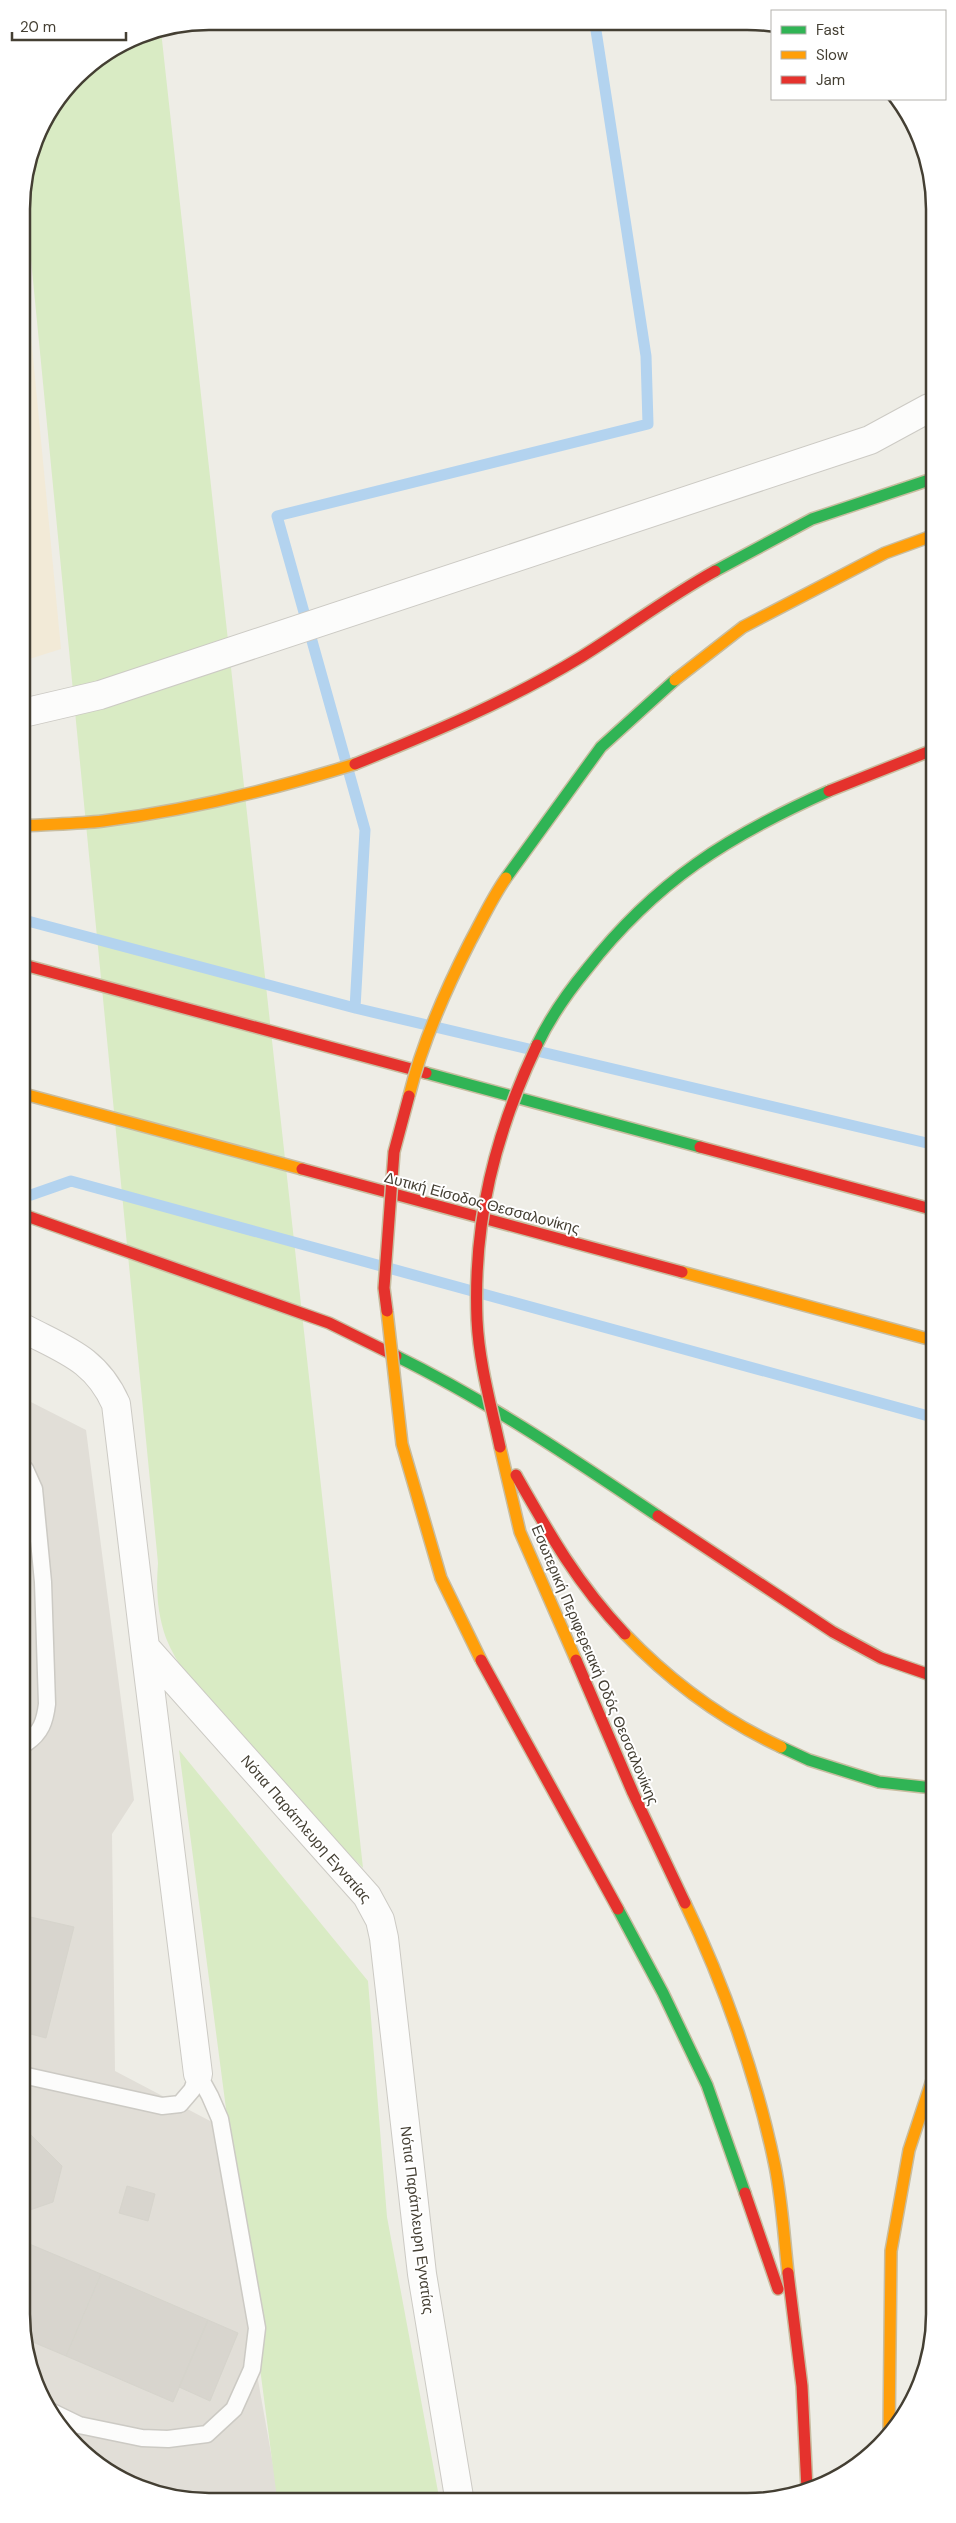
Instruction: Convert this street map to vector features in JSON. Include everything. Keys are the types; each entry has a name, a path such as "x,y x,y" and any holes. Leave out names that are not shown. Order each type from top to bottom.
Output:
{"highway":[{"path":"30,826 101,821 187,808 272,789 354,764 435,732 514,694 580,657 690,584 812,520 926,481"},
{"path":"794,2339 708,2085 663,1992 484,1666 438,1568 402,1444 385,1298 394,1152 416,1067 453,976 495,894 601,747 670,683 742,627 876,558 926,539"},
{"name":"Εσωτερική Περιφερειακή Οδός Θεσσαλονίκης","path":"807,2482 802,2386 794,2339 775,2167 750,2072 705,1945 633,1793 520,1532 482,1359 478,1320 478,1241 495,1146 511,1099 527,1062 555,1013 585,969 617,930 681,872 761,822 926,752"},
{"path":"30,967 926,1208"},
{"name":"Δυτική Είσοδος Θεσσαλονίκης","path":"30,1096 926,1338"},
{"path":"30,1217 329,1322 440,1378 551,1445 834,1632 881,1658 926,1674"},
{"path":"500,1447 560,1553 597,1604 654,1664 746,1730 809,1760 879,1782 926,1787"},
{"path":"889,2423 890,2251 909,2150 926,2098"}],"street":[{"path":"30,710 100,695 870,440 926,410"},
{"path":"30,1332 89,1365 100,1376 116,1404 198,2074"},
{"name":"Νότια Παράπλευρη Εγνατίας","path":"145,1647 367,1896 380,1920 384,1938 422,2274 458,2493"}],"lane":[{"path":"30,1480 34,1489 42,1582 47,1704 45,1719 39,1732 30,1740"},
{"path":"30,2077 162,2106 180,2104 192,2090 198,2074"},
{"path":"63,2417 79,2425 142,2438 168,2438 207,2434 234,2409 252,2369 257,2328 220,2119 198,2074"}],"shaded area":[{"path":"30,325 61,649 30,659"},
{"path":"30,1402 86,1430 134,1800 112,1834 115,2071 212,2122 278,2493 197,2493 174,2490 130,2475 91,2449 67,2423 48,2393 33,2349 30,2326"}],"green space":[{"path":"162,37 363,1868 266,1770 229,1729 180,1666 170,1648 163,1629 158,1601 158,1563 30,250 30,197 33,174 48,130 74,91 91,74 110,60 130,48"},
{"path":"179,1750 368,1981 387,2217 438,2493 276,2493"}],"building":[{"path":"30,1917 74,1927 46,2038 30,2034"},
{"path":"30,2134 62,2166 53,2202 30,2210"},
{"path":"127,2186 155,2194 148,2221 119,2213"},
{"path":"30,2244 101,2274 66,2356 32,2342 30,2326"},
{"path":"101,2274 208,2320 173,2402 66,2356"},
{"path":"208,2320 238,2333 210,2401 179,2387"}],"waterway":[{"path":"596,30 646,356 648,424 277,516 365,830 355,1008 926,1143"},
{"path":"30,922 355,1008"},
{"path":"31,1195 71,1181 926,1415"}],"traffic: fast":[{"path":"715,571 812,519 926,481"},
{"path":"506,878 601,747 675,680"},
{"path":"537,1045 560,1006 587,969 613,938 667,886 696,864 758,825 829,791"},
{"path":"426,1073 700,1147"},
{"path":"396,1356 497,1411 658,1516"},
{"path":"781,1747 809,1760 879,1782 926,1787"},
{"path":"618,1909 663,1993 707,2085 745,2193"}],"traffic: slow":[{"path":"675,680 743,627 885,553 926,538"},
{"path":"30,826 103,821 199,805 261,791 355,764"},
{"path":"409,1096 420,1056 443,998 470,942 506,878"},
{"path":"30,1096 302,1169"},
{"path":"682,1272 926,1338"},
{"path":"387,1311 402,1444 441,1578 481,1660"},
{"path":"500,1447 520,1532 576,1660"},
{"path":"625,1634 678,1683 698,1698 738,1724 781,1747"},
{"path":"685,1903 726,1999 759,2099 775,2166 788,2273"},
{"path":"889,2423 891,2251 909,2150 926,2098"}],"traffic: jam":[{"path":"355,764 498,702 554,673 715,571"},
{"path":"829,791 926,753"},
{"path":"30,967 426,1073"},
{"path":"500,1447 478,1336 477,1283 479,1248 483,1213 499,1145 509,1112 537,1045"},
{"path":"387,1311 384,1288 394,1152 409,1096"},
{"path":"700,1147 926,1208"},
{"path":"302,1169 682,1272"},
{"path":"30,1217 329,1323 396,1356"},
{"path":"516,1475 578,1577 625,1634"},
{"path":"658,1516 833,1632 881,1658 926,1674"},
{"path":"481,1660 618,1909"},
{"path":"576,1660 633,1793 685,1903"},
{"path":"745,2193 778,2289"},
{"path":"788,2273 802,2386 807,2482"}]}
